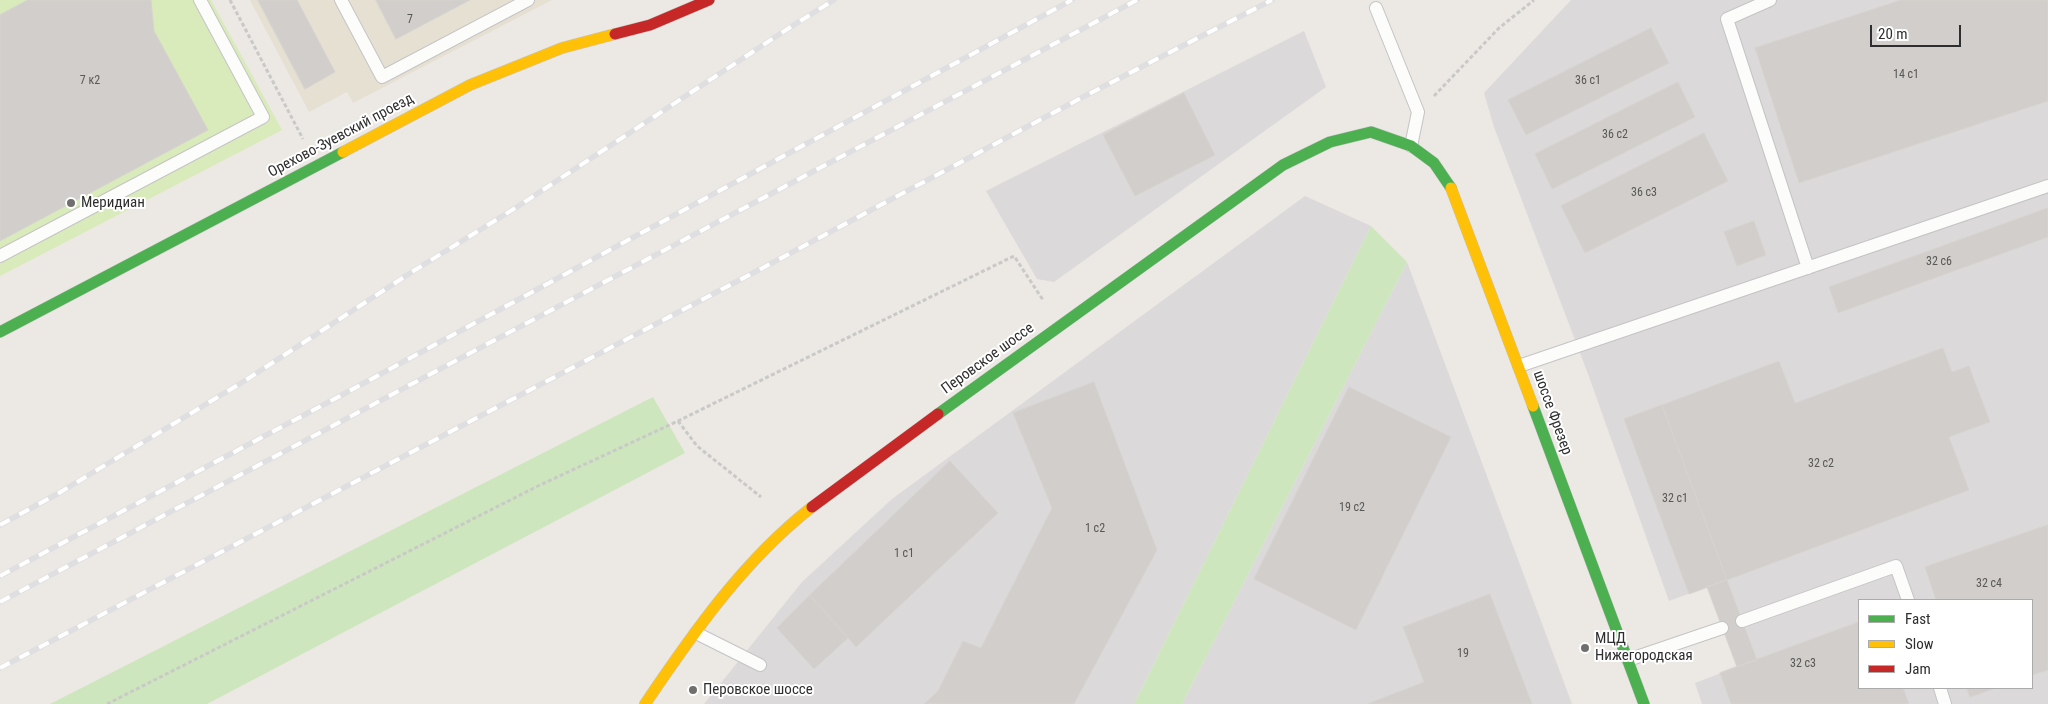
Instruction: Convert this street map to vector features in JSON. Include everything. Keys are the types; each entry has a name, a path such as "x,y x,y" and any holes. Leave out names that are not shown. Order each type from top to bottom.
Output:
{"street":[{"name":"Орехово-Зуевский проезд","path":"0,332 470,85 562,48 650,25 709,0"},
{"name":"Перовское шоссе","path":"645,704 696,633 742,575 777,537 799,517 847,480 1283,165 1330,142 1371,132 1411,146"},
{"name":"шоссе Фрезер","path":"1411,146 1434,163 1454,192 1644,704"}],"lane":[{"path":"0,256 263,116 200,0"},
{"path":"341,0 382,77 528,0"},
{"path":"1770,0 1727,19 1808,268"},
{"path":"1376,8 1418,112 1411,146"},
{"path":"1519,366 2048,186"},
{"path":"1742,621 1896,566 1908,599"},
{"path":"1628,660 1722,628"},
{"path":"696,633 760,665"},
{"path":"1940,689 1945,704"}],"path":[{"path":"230,0 305,143"},
{"path":"1418,112 1499,28 1534,0"},
{"path":"107,704 538,486 678,421 1014,256 1043,300"},
{"path":"678,421 697,446 761,497"}],"shaded area":[{"path":"250,0 552,0 353,103 347,92 309,112"},
{"path":"1571,0 2048,0 2048,704 1702,704 1695,683 1737,667 1707,587 1669,601 1588,374 1494,127 1484,93"},
{"path":"1304,31 1326,87 1054,282 1037,279 986,191"},
{"path":"1305,196 1371,226 1134,704 704,704 802,582 892,499"},
{"path":"1407,262 1572,704 1182,704"}],"green space":[{"name":"Меридиан","path":"0,0 211,0 282,130 0,276"},
{"path":"1371,226 1407,262 1182,704 1134,704"},
{"path":"653,397 685,453 207,704 50,704"}],"building":[{"name":"Меридиан","path":"28,0 151,0 154,31 208,130 0,241 0,15"},
{"path":"258,0 297,0 335,72 305,89"},
{"path":"376,0 470,0 396,39"},
{"path":"1901,0 2048,0 2048,101 1799,183 1755,48"},
{"path":"1651,28 1669,63 1526,135 1508,100"},
{"path":"1678,82 1695,117 1552,189 1535,154"},
{"path":"1184,93 1215,155 1135,196 1103,135"},
{"path":"1704,133 1728,181 1585,253 1561,206"},
{"path":"2048,208 2048,237 1838,313 1829,287"},
{"path":"1754,221 1766,255 1737,266 1724,232"},
{"path":"1943,348 1952,372 1969,366 1990,422 1949,437 1969,490 1727,580 1662,405 1779,361 1795,403"},
{"path":"1094,382 1157,550 1074,704 924,704 938,691 963,641 981,648 1052,508 1013,413"},
{"path":"1349,387 1451,437 1356,630 1254,579"},
{"path":"1662,405 1727,580 1689,594 1624,419"},
{"path":"950,461 998,513 856,647 810,595"},
{"path":"2048,525 2048,670 2033,675 2033,599 1936,599 1925,567"},
{"path":"1727,580 1757,660 1737,667 1707,587"},
{"path":"1490,594 1532,704 1367,704 1424,682 1403,627"},
{"path":"810,595 848,638 814,669 777,628"},
{"path":"1858,622 1858,689 1903,689 1909,704 1731,704 1720,673"},
{"path":"1967,689 1993,689 1970,697"}],"railway":[{"path":"0,525 59,493 246,380 415,270 517,207 834,0"},
{"path":"0,576 340,396 1072,0"},
{"path":"0,602 1137,0"},
{"path":"0,668 772,263 1081,98 1272,0"}],"traffic: fast":[{"path":"938,414 1283,165 1330,142 1371,132 1411,146 1434,163 1451,188"},
{"path":"0,332 343,152"},
{"path":"1533,406 1644,704"}],"traffic: slow":[{"path":"343,152 470,85 562,48 615,34"},
{"path":"1451,188 1533,406"},
{"path":"645,704 701,624 742,574 764,550 812,507"}],"traffic: jam":[{"path":"615,34 650,25 709,0"},
{"path":"812,507 938,414"}],"place":[{"name":"Меридиан","path":"71,203"},
{"name":"МЦД Нижегородская","path":"1585,648"},
{"name":"Перовское шоссе","path":"693,690"}]}
